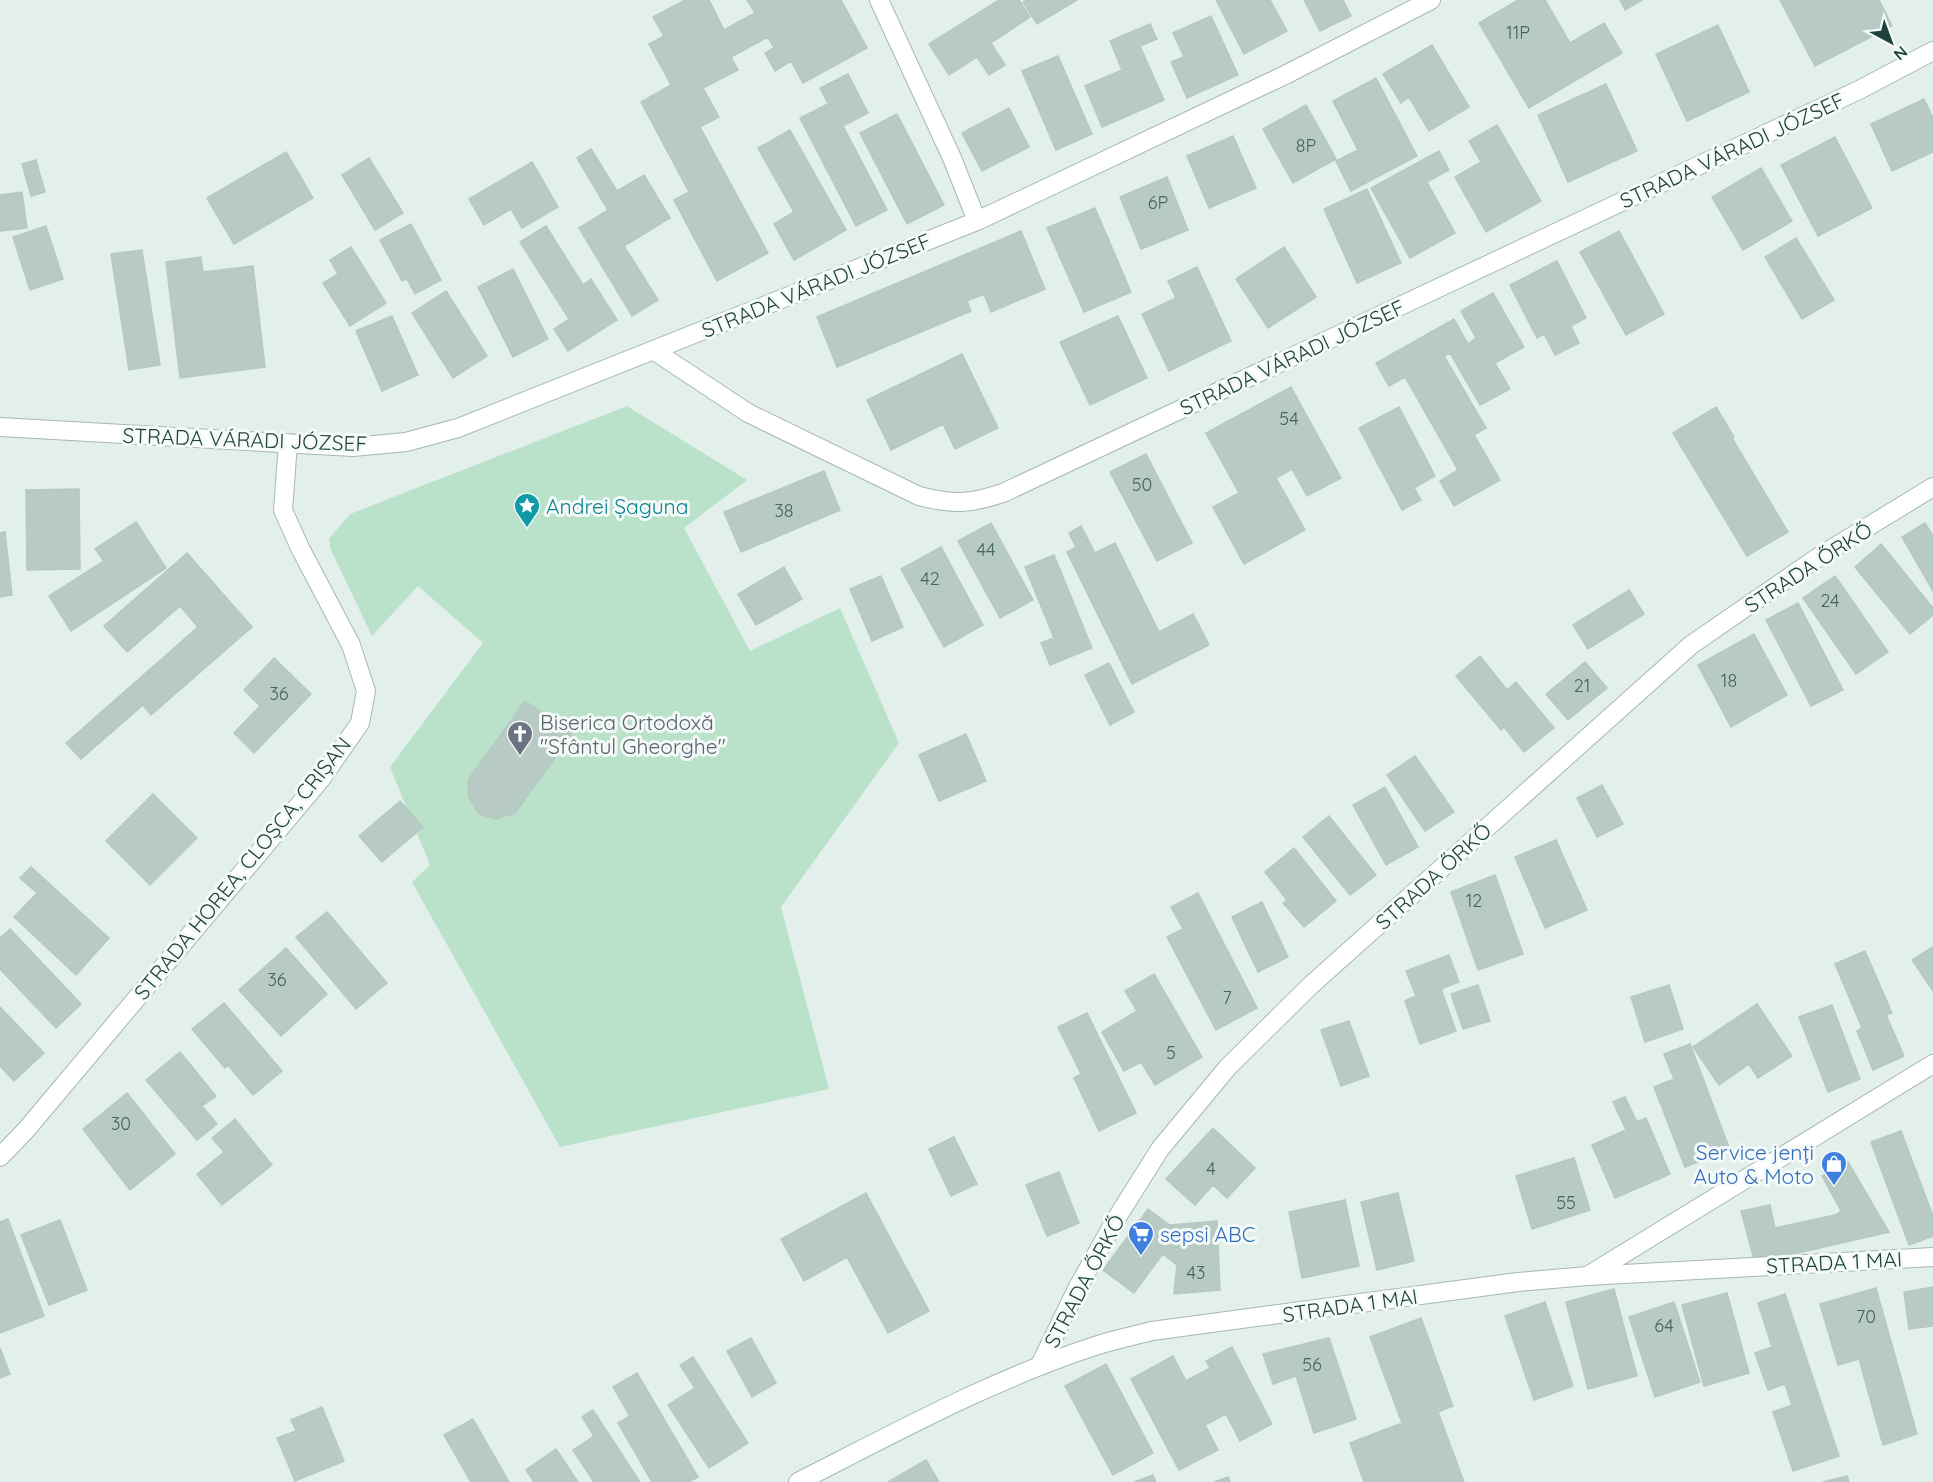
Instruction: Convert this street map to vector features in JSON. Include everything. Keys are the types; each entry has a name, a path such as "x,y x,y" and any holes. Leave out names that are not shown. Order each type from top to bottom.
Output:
{"street":[{"path":"879,0 952,158 977,221"},
{"name":"STRADA VÁRADI JÓZSEF","path":"0,427 353,447 406,442 458,428 977,221 1285,75 1431,0"},
{"name":"STRADA VÁRADI JÓZSEF","path":"653,350 748,413 919,496 943,502 973,502 1003,493 1859,90 1933,51"},
{"name":"STRADA HOREA, CLOȘCA, CRIȘAN","path":"0,1157 26,1130 305,797 360,723 366,691 351,645 300,548 283,510 288,443"},
{"name":"STRADA ŐRKŐ","path":"1040,1365 1078,1287 1116,1219 1160,1149 1228,1067 1294,1002 1691,645 1820,556 1933,487"},
{"path":"1587,1276 1933,1064"},
{"name":"STRADA 1 MAI","path":"798,1482 930,1416 1040,1365 1097,1345 1152,1331 1518,1282 1587,1276 1933,1257"}],"green space":[{"path":"627,406 747,480 684,528 750,651 840,608 899,743 781,907 829,1089 560,1147 412,882 430,865 390,767 483,643 418,586 372,636 331,550 329,539 350,514"}],"building":[{"path":"685,0 709,0 724,30 755,13 747,0 841,0 867,48 803,83 791,61 775,71 765,53 774,48 768,37 731,57 738,70 703,88 719,117 700,127 768,253 717,281 674,200 689,192 641,102 671,85 649,44 664,36 653,17"},
{"path":"999,0 1019,0 1030,17 991,43 1005,65 989,75 977,57 949,75 929,44"},
{"path":"1027,0 1077,0 1037,24 1023,2"},
{"path":"1216,0 1270,0 1287,31 1244,54"},
{"path":"1304,0 1343,0 1351,16 1320,31"},
{"path":"1518,0 1545,0 1570,43 1604,23 1622,53 1529,108 1479,23"},
{"path":"1620,0 1642,0 1625,10"},
{"path":"1780,0 1879,0 1892,26 1815,66"},
{"path":"1211,16 1238,75 1187,98 1171,62 1184,57 1173,33"},
{"path":"1150,24 1157,39 1140,46 1164,100 1102,127 1085,86 1122,70 1110,41"},
{"path":"1718,25 1749,92 1687,121 1656,54"},
{"path":"1432,45 1469,107 1429,131 1409,97 1401,103 1383,74"},
{"path":"1058,56 1092,134 1056,150 1022,71"},
{"path":"848,74 868,113 843,126 887,210 856,226 800,118 828,104 820,88"},
{"path":"1376,78 1417,156 1351,191 1336,161 1358,150 1333,101"},
{"path":"1606,84 1637,151 1568,182 1538,115"},
{"path":"1924,99 1933,118 1933,152 1892,171 1871,124"},
{"path":"1306,105 1336,159 1293,183 1263,129"},
{"path":"1009,108 1029,147 982,171 962,133"},
{"path":"897,114 944,205 907,224 860,133"},
{"path":"1497,125 1541,201 1486,232 1455,177 1481,162 1469,141"},
{"path":"790,130 846,230 794,260 774,224 794,212 758,148"},
{"path":"1233,136 1256,188 1209,208 1187,156"},
{"path":"1835,137 1872,208 1818,236 1781,165"},
{"path":"591,149 617,191 644,175 670,218 624,246 658,300 632,316 579,228 608,210 577,158"},
{"path":"1439,151 1449,170 1427,182 1455,233 1410,258 1371,188"},
{"path":"286,152 313,198 234,244 207,198"},
{"path":"369,158 403,213 375,230 342,175"},
{"path":"36,160 45,192 31,196 22,164"},
{"path":"532,162 558,207 522,228 511,209 484,225 469,199"},
{"path":"1761,168 1792,221 1743,250 1712,197"},
{"path":"1167,177 1188,230 1141,249 1120,197"},
{"path":"1367,189 1401,263 1357,283 1324,209"},
{"path":"22,192 27,228 0,231 0,195"},
{"path":"1095,208 1131,292 1084,312 1047,228"},
{"path":"411,224 441,280 415,294 407,279 402,281 380,240"},
{"path":"46,226 63,279 30,290 13,237"},
{"path":"546,226 583,285 591,279 617,320 568,351 554,329 569,319 520,242"},
{"path":"1021,231 1045,289 991,312 984,294 967,301 971,311 837,367 817,317"},
{"path":"1619,231 1664,314 1626,335 1580,252"},
{"path":"1796,238 1834,300 1802,319 1765,257"},
{"path":"351,247 386,303 350,326 323,283 338,274 330,260"},
{"path":"1284,247 1316,297 1268,328 1236,279"},
{"path":"142,250 160,365 129,370 111,254"},
{"path":"201,257 203,272 253,266 265,367 180,378 166,262"},
{"path":"1557,261 1586,318 1571,326 1579,343 1555,355 1544,334 1537,338 1510,285"},
{"path":"1197,267 1231,341 1169,371 1142,314 1176,298 1168,281"},
{"path":"513,269 548,339 513,357 478,287"},
{"path":"446,291 487,356 453,378 412,313"},
{"path":"1493,293 1524,347 1495,363 1510,389 1480,405 1450,353 1444,356 1486,428 1474,435 1500,480 1454,506 1440,481 1458,470 1405,377 1389,386 1376,363 1454,319 1468,344 1476,338 1461,311"},
{"path":"392,316 418,375 382,391 356,331"},
{"path":"1118,316 1147,378 1090,405 1060,342"},
{"path":"962,354 998,428 955,449 943,424 891,450 867,400"},
{"path":"1291,387 1341,478 1307,496 1292,469 1276,478 1305,530 1244,564 1213,507 1239,493 1206,433"},
{"path":"1399,407 1435,476 1414,488 1421,500 1402,510 1359,428"},
{"path":"1716,407 1788,532 1747,556 1673,433"},
{"path":"1146,454 1192,543 1157,561 1110,472"},
{"path":"824,471 840,510 741,552 724,512"},
{"path":"79,489 80,569 27,570 26,490"},
{"path":"136,522 166,568 71,631 49,596 104,561 95,549"},
{"path":"991,523 1033,600 1000,618 958,541"},
{"path":"1925,523 1933,536 1933,591 1902,537"},
{"path":"1081,526 1095,553 1115,543 1159,632 1193,614 1209,645 1132,684 1067,552 1076,547 1069,533"},
{"path":"5,532 12,595 0,597 0,533"},
{"path":"1881,544 1933,608 1933,615 1910,634 1855,567"},
{"path":"941,547 983,625 944,647 901,569"},
{"path":"187,553 252,627 151,715 143,705 81,759 66,743 198,627 180,606 127,652 104,626"},
{"path":"1054,555 1092,648 1050,665 1041,643 1054,638 1025,567"},
{"path":"784,567 802,599 756,625 738,594"},
{"path":"881,576 903,627 872,641 850,589"},
{"path":"1835,576 1888,652 1856,674 1803,598"},
{"path":"1629,590 1644,614 1588,649 1573,625"},
{"path":"1798,603 1843,690 1811,706 1766,620"},
{"path":"1754,634 1787,695 1731,727 1698,665"},
{"path":"1480,656 1507,690 1516,682 1554,728 1524,752 1504,727 1501,730 1456,676"},
{"path":"274,658 311,694 254,753 234,733 260,706 244,690"},
{"path":"1585,662 1607,688 1568,720 1546,694"},
{"path":"1109,663 1134,712 1110,725 1085,675"},
{"name":"Biserica Ortodoxă \"Sfântul Gheorghe\"","path":"525,701 572,734 515,813 496,819 479,814 469,797 468,780"},
{"path":"966,734 986,781 939,801 919,755"},
{"path":"1415,756 1454,812 1425,831 1387,775"},
{"path":"1602,785 1623,824 1597,837 1577,798"},
{"path":"1385,787 1418,847 1386,865 1353,805"},
{"path":"153,794 197,838 150,885 106,841"},
{"path":"400,801 423,827 382,862 359,836"},
{"path":"1329,816 1376,875 1350,895 1303,837"},
{"path":"1556,840 1587,910 1545,928 1515,857"},
{"path":"1294,848 1336,901 1304,927 1283,903 1287,900 1265,872"},
{"path":"31,867 109,938 76,975 14,917 37,893 20,878"},
{"path":"1495,875 1523,954 1478,970 1451,892"},
{"path":"1198,893 1257,1008 1216,1030 1167,937 1183,929 1171,907"},
{"path":"1262,902 1288,957 1258,972 1232,917"},
{"path":"327,912 387,983 356,1009 296,937"},
{"path":"10,929 81,1004 56,1028 0,969 0,938"},
{"path":"1933,947 1933,991 1912,960"},
{"path":"286,948 327,994 281,1036 239,990"},
{"path":"1865,951 1892,1013 1886,1015 1904,1056 1873,1070 1857,1031 1862,1028 1835,964"},
{"path":"1449,955 1459,982 1441,989 1456,1031 1420,1044 1405,1001 1416,996 1406,971"},
{"path":"1154,974 1202,1057 1155,1085 1141,1062 1124,1071 1102,1032 1137,1011 1125,991"},
{"path":"1478,985 1490,1021 1463,1029 1451,994"},
{"path":"1669,985 1683,1029 1645,1042 1631,997"},
{"path":"224,1003 282,1071 253,1095 228,1065 225,1068 192,1029"},
{"path":"1757,1004 1792,1056 1758,1078 1749,1064 1719,1085 1693,1047"},
{"path":"1832,1005 1860,1079 1828,1092 1799,1017"},
{"path":"0,1007 44,1053 14,1081 0,1066"},
{"path":"1087,1013 1136,1113 1099,1131 1074,1078 1081,1074 1058,1027"},
{"path":"1349,1021 1369,1076 1341,1086 1321,1030"},
{"path":"1690,1044 1730,1150 1685,1167 1654,1087 1674,1079 1664,1054"},
{"path":"180,1052 216,1096 202,1106 217,1124 197,1140 146,1080"},
{"path":"127,1093 175,1154 130,1190 83,1129"},
{"path":"1625,1097 1637,1122 1646,1118 1670,1174 1615,1198 1592,1145 1626,1130 1613,1102"},
{"path":"235,1119 272,1165 222,1205 197,1174 224,1152 212,1138"},
{"path":"1213,1128 1255,1168 1227,1198 1213,1185 1195,1205 1166,1179"},
{"path":"1901,1131 1933,1216 1933,1236 1909,1245 1871,1142"},
{"path":"954,1137 977,1184 951,1196 929,1149"},
{"path":"1574,1158 1590,1210 1532,1229 1516,1176"},
{"path":"1848,1162 1889,1232 1755,1263 1741,1211 1770,1205 1775,1228 1835,1215 1841,1211 1822,1176"},
{"path":"1059,1172 1079,1223 1047,1236 1026,1185"},
{"path":"866,1193 929,1311 888,1333 847,1257 804,1281 781,1239"},
{"path":"1398,1193 1414,1261 1377,1270 1361,1202"},
{"path":"1345,1200 1359,1266 1302,1278 1289,1212"},
{"path":"1148,1209 1179,1232 1134,1293 1103,1270"},
{"path":"8,1219 44,1316 0,1333 0,1222"},
{"path":"60,1220 87,1290 49,1305 21,1235"},
{"path":"1217,1221 1220,1290 1174,1294 1177,1265 1163,1254 1179,1232 1169,1225"},
{"path":"1933,1287 1933,1326 1909,1329 1904,1292"},
{"path":"1876,1288 1917,1434 1883,1445 1859,1359 1838,1365 1820,1304"},
{"path":"1614,1289 1637,1376 1588,1389 1566,1302"},
{"path":"1727,1293 1749,1373 1704,1386 1682,1305"},
{"path":"1785,1294 1839,1456 1793,1471 1773,1412 1792,1405 1785,1384 1768,1390 1755,1353 1772,1347 1758,1303"},
{"path":"1545,1302 1573,1386 1534,1400 1505,1316"},
{"path":"1674,1302 1700,1382 1655,1397 1629,1317"},
{"path":"1421,1318 1453,1406 1438,1412 1464,1482 1364,1482 1350,1443 1402,1423 1370,1337"},
{"path":"751,1338 776,1383 752,1397 727,1351"},
{"path":"1329,1338 1356,1419 1314,1433 1296,1376 1273,1384 1263,1354"},
{"path":"1232,1347 1272,1424 1240,1441 1226,1414 1205,1425 1218,1450 1179,1470 1131,1379 1173,1356 1186,1381 1210,1368 1206,1361"},
{"path":"0,1348 10,1374 0,1378"},
{"path":"693,1357 748,1443 709,1468 668,1405 695,1388 680,1365"},
{"path":"1106,1364 1153,1453 1113,1475 1065,1386"},
{"path":"637,1373 698,1477 689,1482 652,1482 618,1423 630,1416 613,1387"},
{"path":"322,1407 344,1461 295,1481 277,1438 296,1431 291,1420"},
{"path":"593,1410 640,1482 594,1482 573,1450 594,1436 582,1417"},
{"path":"473,1419 509,1482 471,1482 444,1435"},
{"path":"556,1449 578,1482 534,1482 526,1470"},
{"path":"926,1460 939,1482 888,1482"},
{"path":"1153,1475 1156,1482 1134,1482"},
{"path":"1847,1476 1849,1482 1823,1482"},
{"path":"1228,1477 1230,1482 1214,1482"}],"place":[{"name":"Andrei Șaguna","path":"527,529"},
{"name":"Biserica Ortodoxă \"Sfântul Gheorghe\"","path":"520,757"},
{"name":"Service jenți Auto & Moto","path":"1834,1187"},
{"name":"sepsi ABC","path":"1141,1257"}]}
